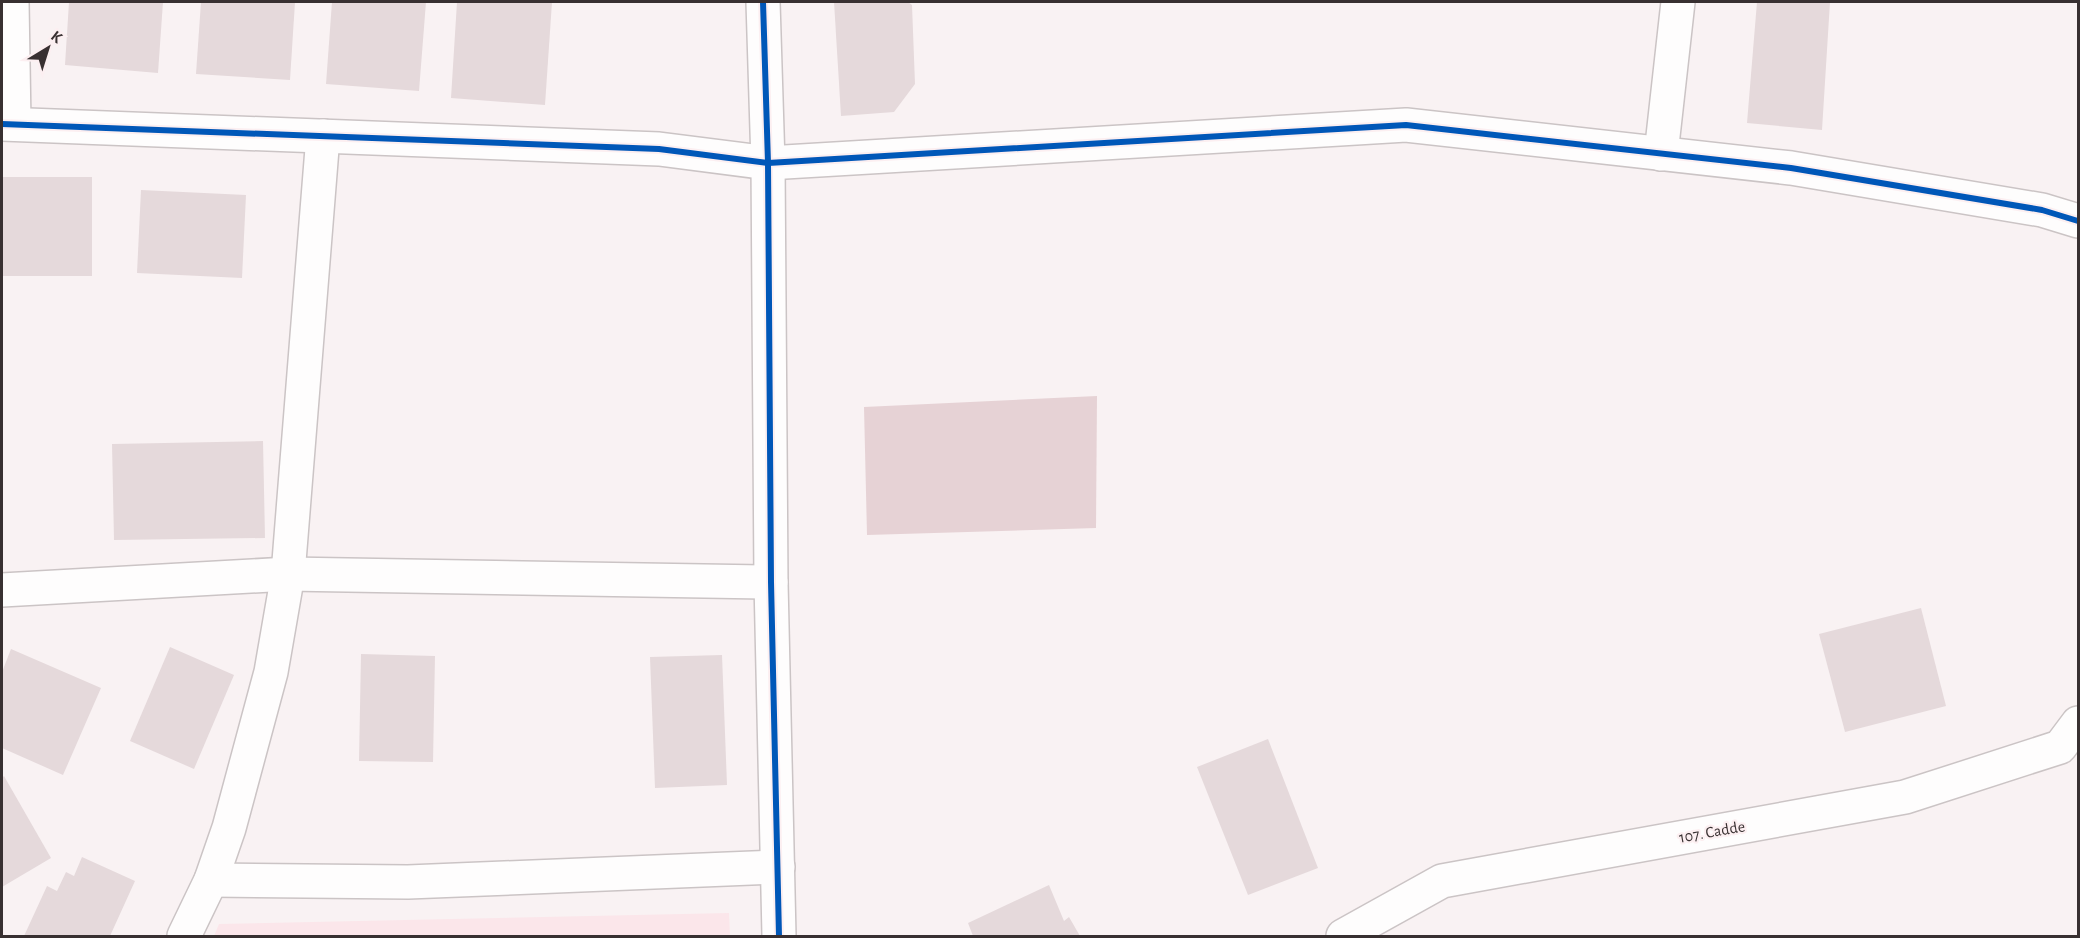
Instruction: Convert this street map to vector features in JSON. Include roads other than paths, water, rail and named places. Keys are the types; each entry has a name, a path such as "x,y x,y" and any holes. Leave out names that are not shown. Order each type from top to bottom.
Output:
{"street":[{"path":"12,2 8,124 659,149 768,163 1407,125 1791,168 2042,210 2079,221"},
{"path":"763,2 768,163 771,582 779,936"},
{"path":"1661,154 1678,2"},
{"path":"184,936 211,880 229,828 271,672 288,574 323,136"},
{"path":"2,590 288,574 771,582"},
{"name":"107. Cadde","path":"1343,936 1442,881 1905,796 2060,747 2079,723"},
{"path":"211,880 408,882 777,867"}]}
